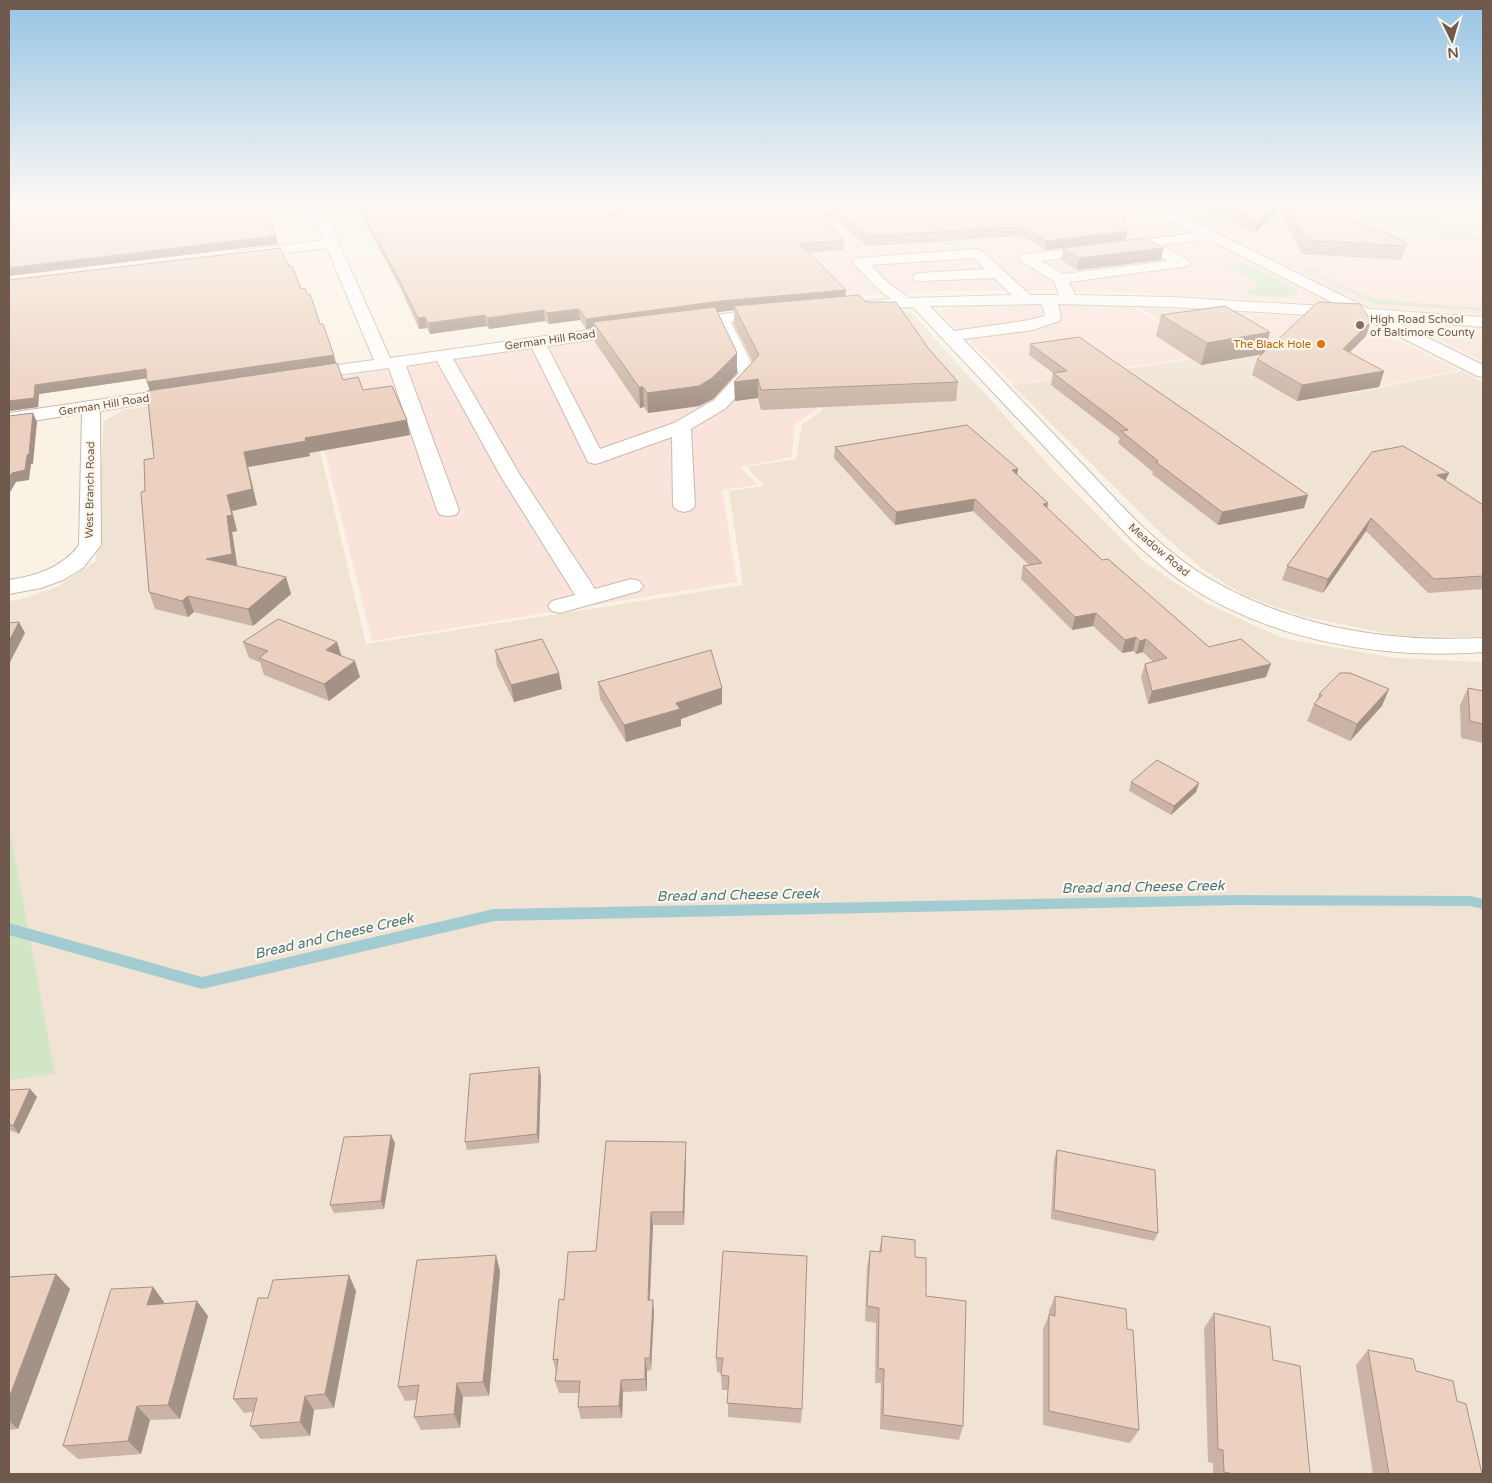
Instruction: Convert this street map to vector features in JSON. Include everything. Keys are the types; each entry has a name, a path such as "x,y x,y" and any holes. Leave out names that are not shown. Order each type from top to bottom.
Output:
{"street":[{"path":"347,274 390,363 448,510"},
{"name":"Meadow Road","path":"872,274 877,280 911,302 950,336 1134,531 1189,576 1216,593 1243,606 1324,633 1370,641 1412,645 1462,647 1483,645"},
{"path":"877,280 974,274"},
{"path":"998,274 1025,298"},
{"path":"1052,274 1060,279 1068,299"},
{"path":"1060,279 1083,274"},
{"path":"1288,274 1483,372"},
{"path":"920,277 943,300"},
{"path":"842,306 943,300 1049,298 1177,302 1483,322"},
{"path":"950,336 1033,325 1053,318 1049,298"},
{"path":"671,324 787,311"},
{"path":"537,342 595,458 681,427 720,404 748,374 722,318"},
{"name":"German Hill Road","path":"284,378 651,326"},
{"path":"442,355 510,475 588,597"},
{"name":"German Hill Road","path":"9,419 197,391"},
{"name":"West Branch Road","path":"9,587 45,579 76,564 90,545 91,406"},
{"path":"681,427 684,506"},
{"path":"560,606 631,586"}],"shaded area":[{"path":"824,274 1483,274 1483,315 1203,296 1045,290 938,291 848,296"},
{"path":"1130,305 1210,355 1014,384 945,317 941,310 957,306"},
{"path":"1139,307 1191,310 1343,395 1462,371 1483,382 1483,636 1401,636 1301,616 1246,596 1204,570 1166,538 1012,385 1214,356"},
{"path":"896,309 912,313 1055,472 1144,562 1206,603 1282,638 1395,658 1483,662 1483,1474 9,1474 9,601 18,600 57,587 96,561 104,421 123,410 304,383 366,644 743,585 729,491 764,486 747,467 796,459 802,424 823,410 788,317"},
{"path":"1191,310 1335,318 1362,322 1459,370 1343,394"},
{"path":"785,318 818,409 794,425 792,457 740,467 758,485 722,490 737,582 372,641 307,382 556,345"},
{"path":"1443,326 1483,330 1483,362 1425,333"}],"green space":[{"path":"1243,274 1266,274 1296,290 1298,294 1286,297 1248,295 1245,292 1261,284"},
{"path":"1315,274 1322,274 1366,296 1391,301 1483,308 1483,311 1375,304"},
{"path":"9,826 55,1074 9,1080"}],"building":[{"path":"58,274 295,274 301,289 305,288 307,294 310,294 320,324 323,324 334,355 147,382 146,369 35,385 34,398 9,401 9,280"},
{"path":"396,274 830,274 846,290 721,301 586,319 579,309 547,313 544,310 487,318 485,315 428,323 425,317 418,318"},
{"path":"859,295 866,302 896,302 928,348 958,382 761,390 758,379 734,382 759,355 734,306"},
{"path":"1318,302 1360,304 1371,321 1343,349 1384,371 1302,385 1257,359"},
{"path":"1225,306 1270,332 1207,343 1161,315"},
{"path":"715,307 737,353 712,378 699,386 647,393 643,387 639,387 593,322"},
{"path":"1079,337 1308,495 1222,512 1156,462 1158,461 1121,431 1128,430 1053,373 1067,371 1030,344"},
{"path":"337,363 343,380 358,377 363,390 392,386 407,420 305,438 306,441 244,452 252,489 227,495 232,515 227,516 232,554 206,559 286,577 248,609 188,596 182,601 149,592 141,492 145,491 144,460 154,458 147,391"},
{"path":"33,413 29,454 27,455 25,470 12,473 9,477 9,416"},
{"path":"967,425 1018,469 1012,470 1048,503 1043,504 1102,560 1108,559 1209,647 1241,639 1271,664 1152,691 1145,664 1167,658 1146,639 1140,641 1136,637 1125,640 1096,613 1075,617 1023,566 1042,563 975,499 896,512 835,447"},
{"path":"1403,446 1449,473 1437,475 1483,505 1483,576 1434,579 1371,518 1328,579 1287,566 1372,452"},
{"path":"278,619 337,642 326,650 355,661 324,684 259,658 268,651 243,642"},
{"path":"19,622 9,641 9,623"},
{"path":"542,639 559,673 511,685 495,650"},
{"path":"711,650 722,688 676,703 680,709 624,725 598,682"},
{"path":"1340,673 1350,673 1389,689 1357,724 1314,704 1322,695 1319,694"},
{"path":"1468,688 1483,691 1483,724 1470,721"},
{"path":"1157,760 1199,783 1174,806 1131,782"},
{"path":"539,1067 537,1134 465,1142 470,1074"},
{"path":"30,1089 13,1126 9,1124 9,1090"},
{"path":"391,1135 381,1201 330,1205 344,1137"},
{"path":"606,1141 686,1142 683,1212 651,1212 648,1300 653,1300 650,1358 645,1358 645,1379 621,1380 619,1406 578,1407 580,1381 555,1381 558,1359 553,1360 559,1299 564,1300 568,1252 596,1251"},
{"path":"1057,1150 1155,1170 1158,1233 1054,1210"},
{"path":"882,1236 915,1240 915,1257 926,1258 926,1296 966,1301 963,1426 883,1415 884,1369 878,1368 879,1308 867,1306 870,1251 881,1252"},
{"path":"723,1251 807,1256 802,1409 727,1403 729,1376 721,1375 723,1358 716,1358"},
{"path":"496,1255 483,1382 457,1383 454,1414 414,1417 419,1385 398,1387 417,1260"},
{"path":"56,1274 9,1398 9,1277"},
{"path":"349,1275 325,1394 305,1396 300,1422 250,1426 257,1398 233,1399 258,1298 268,1298 273,1280"},
{"path":"153,1287 147,1305 197,1301 168,1405 137,1406 128,1441 63,1446 111,1289"},
{"path":"1055,1296 1126,1309 1127,1329 1133,1330 1139,1430 1049,1411 1049,1314 1055,1316"},
{"path":"1214,1313 1270,1327 1273,1360 1300,1366 1310,1474 1234,1474 1224,1472 1223,1450 1218,1449"},
{"path":"1368,1350 1413,1359 1416,1371 1453,1381 1457,1401 1466,1404 1482,1474 1389,1474"}],"waterway":[{"name":"Bread and Cheese Creek","path":"9,929 202,983 494,915 1238,900 1470,901 1483,904"}],"place":[{"name":"High Road School of Baltimore County","path":"1360,325"},
{"name":"The Black Hole","path":"1321,344"}]}
